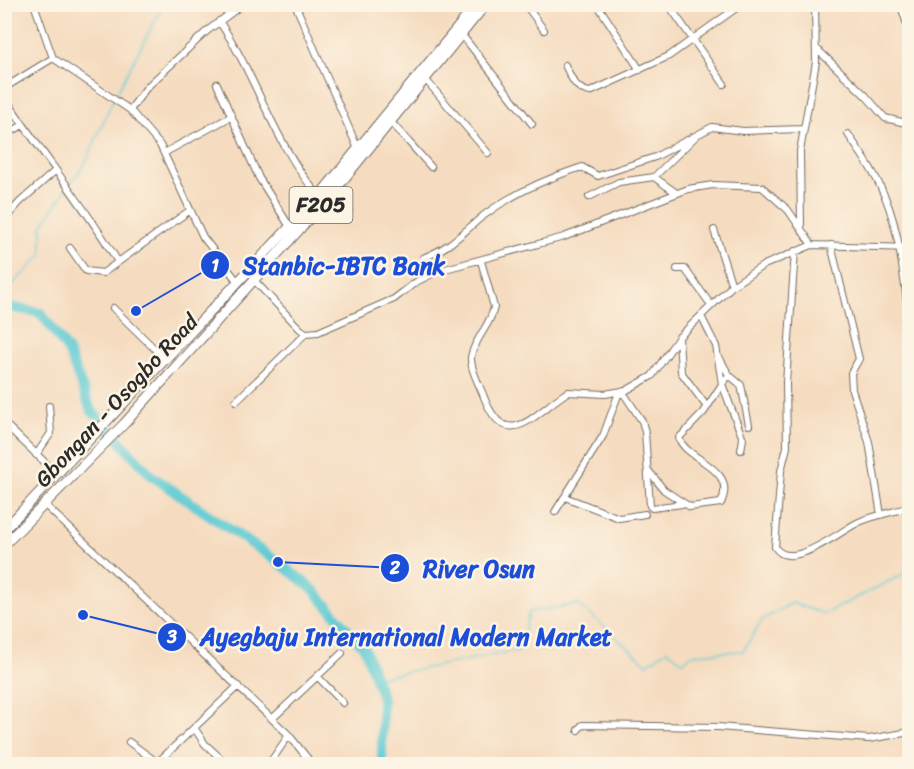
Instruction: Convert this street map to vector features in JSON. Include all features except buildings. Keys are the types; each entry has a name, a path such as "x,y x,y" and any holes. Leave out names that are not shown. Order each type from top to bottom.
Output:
{"main road":[{"name":"Gbongan - Osogbo Road","path":"4,545 148,397 253,279 477,4"},
{"name":"Gbongan - Osogbo Road","path":"4,530 290,227 335,190 486,4"},
{"path":"902,4 909,29"}],"street":[{"path":"34,4 53,57 130,110 164,153 203,237 238,282"},
{"path":"130,110 147,87 219,21 243,4"},
{"path":"294,4 358,149"},
{"path":"525,4 544,30"},
{"path":"597,4 640,70"},
{"path":"668,4 724,84"},
{"path":"801,228 800,152 818,50 815,4"},
{"path":"565,65 575,84 583,91 590,93 640,70 694,39 742,5"},
{"path":"219,21 248,67 290,154 306,182 319,196"},
{"path":"462,35 532,124"},
{"path":"818,50 866,96 885,118 909,124"},
{"path":"4,88 53,57"},
{"path":"426,80 488,153"},
{"path":"216,84 259,178 290,227"},
{"path":"4,96 118,262"},
{"path":"164,153 232,116"},
{"path":"391,122 431,167"},
{"path":"4,136 23,125"},
{"path":"423,258 444,250 483,216 556,175 582,167 598,176 655,157 708,128 718,126 743,132 803,129"},
{"path":"848,134 881,187 899,249 909,323"},
{"path":"589,197 619,182 654,177 697,135"},
{"path":"4,220 20,202 56,170"},
{"path":"654,177 675,192"},
{"path":"236,401 306,333 332,328 394,299 431,274 564,237 675,192 713,184 762,187 780,202 812,245"},
{"path":"335,190 350,209"},
{"path":"70,248 81,265 92,274 108,272 118,262 189,211"},
{"path":"714,230 732,286"},
{"path":"481,261 494,307 474,348 471,362 490,413 508,425 521,425 534,420 568,392 605,394 622,391 652,375 679,337 711,304 732,286 764,266 795,251 812,245 909,248"},
{"path":"831,245 859,359 851,373 852,390 869,442 881,515"},
{"path":"795,251 786,383 787,447 781,471 776,547 779,553 785,555 818,548 856,523 909,507"},
{"path":"677,268 686,269 711,304"},
{"path":"253,279 289,319 306,333"},
{"path":"113,308 165,359"},
{"path":"701,316 719,358 729,375 741,385 749,425"},
{"path":"679,337 681,372 707,407"},
{"path":"719,358 722,384 743,439 741,450"},
{"path":"647,469 664,490 682,504 690,507 713,506 721,503 725,494 723,483 708,464 681,445 679,438 707,407 729,375"},
{"path":"622,391 642,421 651,507 682,504"},
{"path":"555,512 603,436 614,403 622,391"},
{"path":"36,455 51,433 49,406"},
{"path":"5,424 57,474"},
{"path":"565,497 621,518 645,514"},
{"path":"45,505 289,735 312,765"},
{"path":"272,719 342,653"},
{"path":"318,677 343,703"},
{"path":"129,742 157,764 238,686"},
{"path":"578,730 582,725 637,724 677,728 695,726 769,730 869,739 909,732"},
{"path":"195,729 227,765"},
{"path":"269,765 289,735"}],"waterway":[{"path":"115,96 164,4"},
{"path":"70,184 85,164 113,100"},
{"path":"4,293 42,255 42,226 66,190"},
{"path":"4,306 41,313 68,351 91,410 152,476 278,562 313,589 365,649 382,698 382,764"},
{"path":"375,678 520,650 529,612 578,604 647,664 667,650 683,662 693,654 743,651 762,620 792,603 824,614 910,571"}],"place":[{"name":"Stanbic-IBTC Bank","path":"136,311"},
{"name":"River Osun","path":"278,562"},
{"name":"Ayegbaju International Modern Market","path":"83,615"}]}
